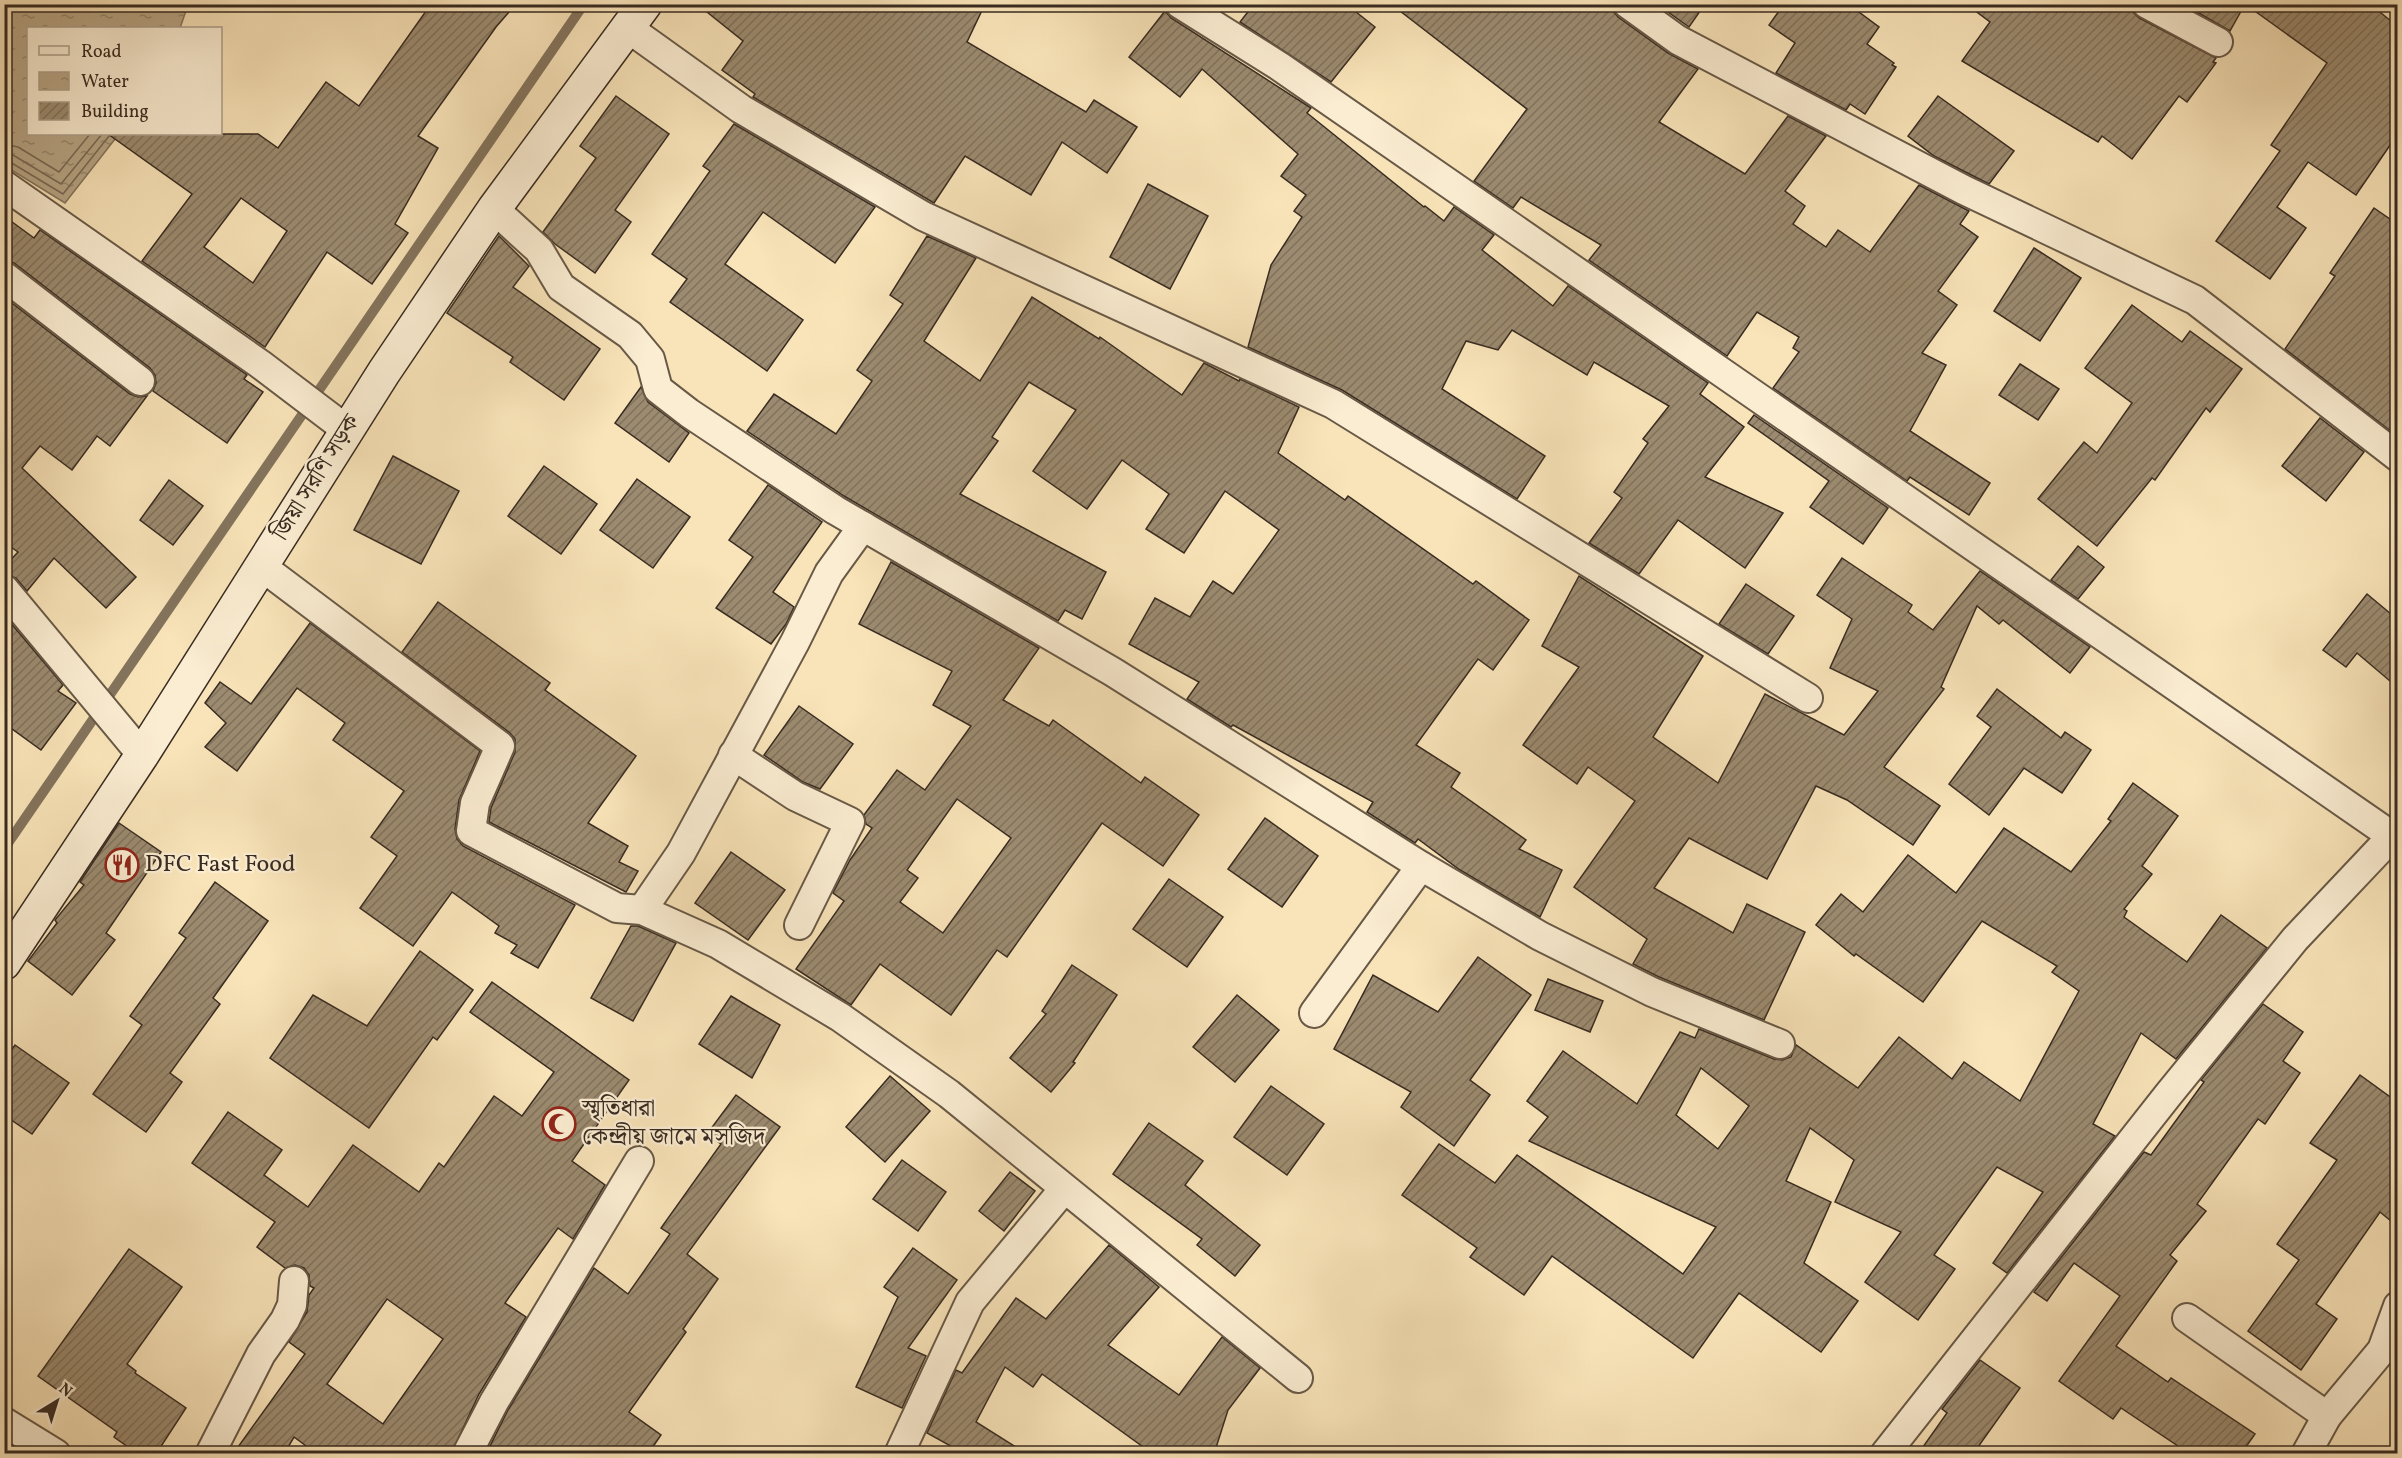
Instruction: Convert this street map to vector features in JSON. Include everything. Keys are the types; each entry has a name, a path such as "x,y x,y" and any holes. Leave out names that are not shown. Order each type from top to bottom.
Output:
{"main road":[{"name":"জিয়া সরণি সড়ক","path":"4,963 142,755 347,430 494,209 636,16"}],"street":[{"path":"1180,4 1299,80 2394,833 2295,939 2168,1095 1885,1454"},
{"path":"1628,4 1678,40 1964,190 2195,300 2397,457"},
{"path":"2147,4 2218,42"},
{"path":"636,16 741,109 923,216 1334,404 1808,698"},
{"path":"4,185 260,364 347,430"},
{"path":"494,209 539,250 561,287 630,335 650,359 658,389 689,413 863,526 1113,672 1420,866 1540,936 1652,992 1780,1044"},
{"path":"4,276 140,381"},
{"path":"642,910 681,853 795,642 829,573 863,526"},
{"path":"261,566 500,746 474,803 471,831 617,908 642,910 718,944 840,1017 949,1094 1298,1378"},
{"path":"4,589 142,755"},
{"path":"733,755 795,796 850,822 799,925"},
{"path":"1314,1013 1420,866"},
{"path":"467,1454 494,1402 639,1161"},
{"path":"899,1454 970,1302 1065,1189"},
{"path":"210,1454 261,1354 285,1320 292,1305 294,1281"},
{"path":"2306,1454 2326,1416 2382,1350 2397,1306"},
{"path":"2187,1318 2326,1416"},
{"path":"4,1422 56,1454"}],"water":[{"path":"13,5 188,5 180,27 27,27 27,135 118,135 65,203 5,166 4,26"}],"building":[{"path":"431,4 516,4 496,27 418,136 438,148 395,224 408,233 372,284 327,252 265,347 142,261 192,194 109,135 258,134 278,148 326,82 359,106","holes":["241,198 287,231 253,283 204,247"]},
{"path":"697,4 985,4 967,42 1086,112 1094,100 1137,127 1107,173 1062,142 1031,195 965,156 934,203 753,97 755,94 722,70 743,41"},
{"path":"1254,4 1346,4 1375,27 1331,82 1240,22"},
{"path":"1391,4 1612,4 1613,11 1618,17 1668,53 1698,69 1659,122 1745,174 1788,116 1826,136 1785,191 1805,206 1793,224 1826,247 1838,230 1870,252 1919,185 1969,211 1960,224 1978,237 1938,291 1957,305 1922,353 1946,365 1910,431 1990,483 1969,515 1910,477 1907,481 1773,388 1799,352 1793,348 1799,337 1757,312 1727,356 1589,260 1601,245 1521,197 1513,208 1474,181 1527,109"},
{"path":"1657,4 1705,4 1689,27"},
{"path":"1784,4 1848,4 1879,27 1867,44 1894,63 1892,65 1896,67 1865,114 1850,104 1846,110 1776,73 1795,43 1769,25"},
{"path":"1966,4 2131,4 2133,12 2139,18 2216,58 2213,62 2216,63 2187,102 2179,96 2132,159 2102,136 2098,142 1962,61 1990,22"},
{"path":"2183,4 2245,4 2230,31"},
{"path":"2245,4 2370,4 2397,26 2397,135 2356,195 2308,162 2277,207 2306,228 2270,279 2216,241 2280,151 2271,145 2327,63"},
{"path":"1165,11 1171,18 1311,108 1307,113 1444,221 1454,207 1494,235 1482,250 1553,306 1568,286 1708,383 1700,394 1744,427 1705,477 1783,513 1745,568 1678,520 1639,574 1589,543 1622,498 1614,492 1648,443 1643,439 1669,406 1594,362 1587,375 1512,330 1498,350 1466,341 1442,389 1545,456 1517,499 1342,390 1248,347 1271,265 1302,217 1294,211 1306,195 1281,176 1298,154 1202,69 1180,97 1129,57"},
{"path":"616,96 669,134 615,210 631,222 595,273 555,244 543,232 596,158 580,146"},
{"path":"1938,96 2014,151 1989,184 1934,156 1908,136"},
{"path":"734,124 875,207 835,263 763,212 725,264 803,320 767,371 670,302 687,279 652,254 710,171 703,166"},
{"path":"1148,184 1208,216 1170,289 1110,257"},
{"path":"2374,208 2397,224 2397,436 2285,349 2335,276 2330,273"},
{"path":"4,216 34,238 40,230 247,375 244,379 263,392 227,443 153,391 156,383 155,375 150,368 14,263 4,260"},
{"path":"499,236 529,266 513,287 600,349 564,400 510,362 513,357 447,313"},
{"path":"927,236 976,258 924,341 980,381 1032,297 1099,339 1100,337 1182,395 1204,363 1299,407 1278,453 1345,500 1348,496 1473,584 1476,581 1529,620 1493,670 1478,659 1416,745 1460,773 1451,787 1526,840 1519,849 1562,870 1540,917 1460,870 1418,839 1415,843 1367,812 1373,802 1233,725 1231,727 1187,699 1199,682 1129,644 1155,598 1190,617 1213,581 1233,594 1279,530 1225,491 1184,553 1146,529 1169,494 1122,460 1087,509 1033,471 1076,410 1029,382 992,437 998,441 960,494 1106,572 1082,619 1065,610 1058,621 844,496 747,431 774,394 836,434 872,381 857,370 903,304 890,295"},
{"path":"2034,248 2081,278 2040,341 1994,311"},
{"path":"4,297 130,394 138,397 147,396 110,446 97,436 72,470 40,446 22,468 136,577 106,608 54,558 27,591 16,578 4,573 4,567 18,552 4,542"},
{"path":"2132,305 2182,342 2190,331 2242,369 2210,412 2206,408 2155,480 2152,478 2097,546 2038,499 2084,442 2097,453 2132,403 2085,368"},
{"path":"2020,364 2059,389 2038,420 1999,395"},
{"path":"641,387 648,402 689,433 669,462 615,423"},
{"path":"1754,415 1888,508 1863,544 1810,507 1829,481 1748,423"},
{"path":"2320,418 2364,452 2326,501 2282,466"},
{"path":"393,456 459,491 421,564 354,530"},
{"path":"544,466 597,504 561,554 508,516"},
{"path":"637,479 690,517 653,568 600,530"},
{"path":"169,480 203,506 173,545 140,520"},
{"path":"768,485 822,522 773,592 794,607 786,624 771,644 716,608 753,557 729,540"},
{"path":"2078,546 2104,567 2078,599 2051,580"},
{"path":"1842,558 1912,605 1908,612 1933,630 1980,571 2090,647 2070,673 2003,620 1999,624 1977,606 1941,687 1944,689 1884,767 1940,806 1913,845 1847,800 1816,786 1767,879 1689,838 1654,888 1733,933 1747,904 1805,932 1764,1020 1633,964 1647,939 1574,887 1635,801 1588,767 1577,784 1523,745 1579,667 1542,646 1579,576 1703,656 1653,737 1718,783 1765,694 1844,735 1878,691 1830,668 1852,619 1817,595"},
{"path":"891,562 1039,648 1003,700 1049,726 1053,720 1141,783 1145,777 1199,815 1163,866 1102,823 1007,957 997,950 951,1015 880,964 851,1005 796,969 844,901 833,893 850,860 872,828 866,824 864,815 897,770 925,790 971,726 933,705 952,671 859,624","holes":["957,799 1011,838 943,933 900,902 918,878 907,870"]},
{"path":"1746,584 1794,616 1768,654 1719,624"},
{"path":"2367,594 2397,619 2397,687 2357,653 2346,667 2323,650"},
{"path":"438,602 550,683 545,690 636,756 588,823 628,846 619,862 638,871 626,892 489,822 491,808 515,752 515,739 402,652"},
{"path":"4,615 63,685 58,691 76,703 41,750 4,723"},
{"path":"310,623 480,751 459,800 455,829 457,839 463,846 575,905 538,968 511,953 517,945 495,933 499,926 452,892 413,946 360,908 397,856 371,837 404,791 333,740 345,723 297,688 237,771 205,747 226,723 205,703 220,682 251,704"},
{"path":"1997,689 2061,738 2065,732 2091,750 2062,793 2024,768 1989,815 1949,784 1991,727 1977,716"},
{"path":"799,706 853,744 820,789 803,782 764,755"},
{"path":"2133,783 2178,816 2142,866 2152,874 2124,909 2127,911 2124,917 2187,962 2221,915 2267,948 2176,1059 2141,1033 2093,1124 2115,1136 2007,1273 1993,1263 2043,1192 1997,1167 1934,1255 1955,1269 1918,1320 1865,1282 1901,1232 1835,1202 1854,1160 1810,1128 1786,1181 1831,1202 1804,1263 1858,1301 1821,1352 1739,1293 1693,1358 1552,1256 1524,1295 1470,1257 1477,1248 1402,1195 1439,1144 1495,1183 1517,1155 1683,1274 1716,1227 1529,1141 1548,1117 1527,1101 1563,1051 1637,1104 1680,1032 1695,1038 1699,1029 1774,1059 1782,1060 1791,1057 1796,1045 1858,1088 1899,1037 1952,1079 1964,1062 2020,1101 2079,991 2052,972 2057,966 1982,921 1923,1002 1856,954 1854,956 1816,925 1841,894 1863,912 1908,855 1956,893 2004,828 2071,872 2111,821 2108,819","holes":["1701,1068 1749,1106 1718,1149 1676,1115"]},
{"path":"1265,818 1318,856 1282,907 1228,869"},
{"path":"119,823 161,852 106,933 115,940 72,995 28,961 57,923 55,920 84,885 80,882"},
{"path":"731,852 785,890 748,940 695,903"},
{"path":"1169,879 1223,917 1187,967 1133,929"},
{"path":"215,882 268,921 213,998 220,1004 170,1073 182,1082 146,1132 93,1094 142,1025 130,1016 186,938 179,933"},
{"path":"631,926 638,926 676,943 633,1021 591,998"},
{"path":"420,951 473,990 437,1040 433,1037 369,1128 270,1058 313,995 367,1026"},
{"path":"1478,957 1531,995 1470,1080 1490,1095 1454,1146 1401,1107 1411,1092 1334,1049 1373,975 1438,1012"},
{"path":"1072,965 1117,995 1073,1062 1075,1063 1051,1092 1010,1058 1046,1014 1042,1011"},
{"path":"1548,979 1603,1001 1590,1032 1535,1010"},
{"path":"492,982 629,1080 572,1161 605,1185 573,1239 558,1228 505,1303 526,1317 479,1394 451,1454 317,1454 294,1437 284,1454 233,1454 305,1354 289,1342 307,1312 309,1295 314,1288 310,1286 309,1275 304,1268 295,1265 285,1268 257,1247 275,1222 192,1163 228,1112 282,1150 264,1175 308,1207 353,1145 419,1192 439,1163 444,1167 494,1096 522,1116 554,1072 470,1012","holes":["387,1299 443,1339 383,1424 327,1384"]},
{"path":"1237,995 1279,1030 1235,1082 1193,1047"},
{"path":"731,996 780,1025 752,1078 699,1044"},
{"path":"2263,1004 2303,1032 2283,1061 2300,1073 2265,1124 2258,1119 2197,1204 2206,1211 2170,1255 2177,1261 2116,1346 2168,1382 2171,1378 2255,1434 2241,1454 2190,1454 2121,1408 2113,1419 2059,1381 2120,1296 2074,1263 2047,1301 2034,1292 2144,1152 2151,1155 2204,1082 2201,1080"},
{"path":"15,1045 69,1083 32,1134 4,1115 4,1060"},
{"path":"2360,1075 2397,1102 2397,1226 2380,1212 2316,1304 2337,1319 2301,1370 2248,1331 2299,1260 2277,1244 2337,1160 2310,1143"},
{"path":"890,1076 930,1111 885,1162 846,1127"},
{"path":"1271,1086 1324,1124 1287,1175 1234,1137"},
{"path":"736,1095 780,1127 687,1254 718,1279 683,1329 686,1332 629,1412 661,1435 648,1454 486,1454 508,1410 594,1268 628,1294 670,1234 661,1228 721,1144 707,1134"},
{"path":"1149,1123 1203,1161 1185,1185 1260,1245 1235,1276 1197,1245 1202,1239 1113,1174"},
{"path":"902,1160 946,1192 918,1231 873,1199"},
{"path":"1010,1172 1035,1191 1004,1231 979,1211"},
{"path":"1109,1245 1159,1287 1108,1345 1179,1395 1222,1337 1260,1368 1228,1410 1214,1454 1153,1454 1042,1374 1033,1387 1005,1367 976,1422 1027,1454 965,1454 927,1433 956,1370 962,1373 1016,1298 1046,1319"},
{"path":"913,1248 957,1280 908,1348 926,1356 902,1408 856,1387 898,1297 884,1287"},
{"path":"129,1249 182,1287 127,1364 136,1371 135,1373 186,1408 156,1454 138,1454 114,1437 117,1432 38,1376"},
{"path":"1980,1360 2020,1388 1973,1454 1918,1454 1947,1413 1942,1409"}],"waterway":[{"path":"4,849 584,4"}],"place":[{"name":"DFC Fast Food","path":"122,865"},
{"name":"স্মৃতিধারা কেন্দ্রীয় জামে মসজিদ","path":"559,1124"}]}
